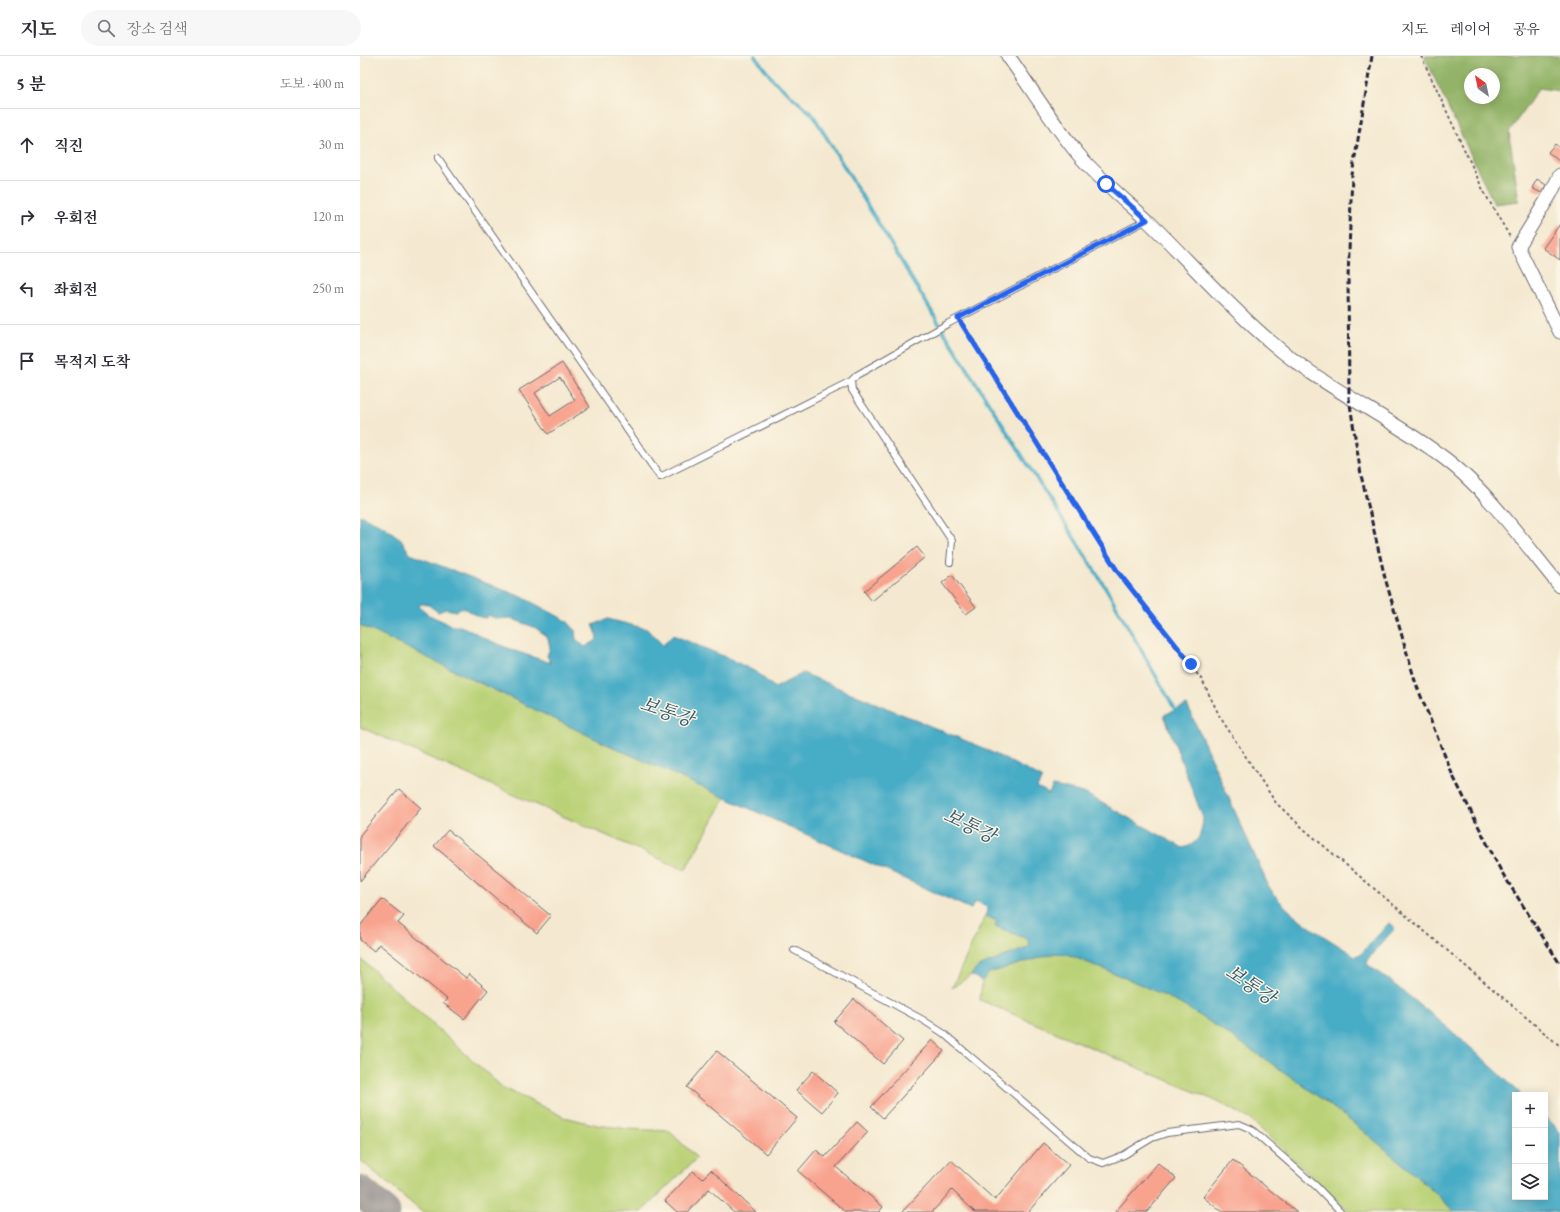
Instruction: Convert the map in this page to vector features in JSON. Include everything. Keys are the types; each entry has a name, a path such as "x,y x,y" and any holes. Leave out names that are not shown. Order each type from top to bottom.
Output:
{"street":[{"path":"1008,56 1077,153 1106,184 1147,220 1242,315 1283,352 1337,390 1416,438 1452,464 1475,487 1560,586"},
{"path":"1560,174 1551,193 1518,247 1560,332"}],"lane":[{"path":"438,158 660,477 851,381 857,375 958,318 1147,220"},
{"path":"851,381 852,390 952,541 950,562"},
{"path":"794,950 923,1020 943,1033 1089,1158 1103,1163 1124,1155 1152,1138 1167,1133 1239,1124 1251,1129 1318,1187 1341,1212"}],"path":[{"path":"1421,56 1484,192 1507,232 1518,247"},
{"path":"958,318 1118,572 1202,680 1220,717 1276,803 1305,830 1560,1046"}],"green space":[{"path":"1424,56 1560,56 1560,91 1539,88 1509,132 1519,201 1494,204"},
{"path":"360,625 602,742 726,797 685,870 360,727"},
{"path":"985,916 997,921 995,926 1028,939 1030,945 1027,948 978,967 971,975 952,988"},
{"path":"1055,953 1067,954 1124,977 1169,998 1214,1025 1329,1104 1381,1145 1455,1212 1349,1212 1250,1119 1216,1101 980,1000 982,981 989,973"},
{"path":"360,958 502,1087 564,1117 597,1125 629,1129 669,1131 697,1158 641,1212 422,1212 360,1160"}],"water":[{"name":"보통강","path":"360,515 383,526 401,539 410,554 522,597 567,621 575,630 576,639 585,647 597,640 593,625 608,619 647,629 663,645 673,635 728,658 756,672 775,688 803,673 983,748 1042,778 1037,788 1049,794 1053,786 1084,793 1183,848 1193,844 1199,837 1203,818 1164,715 1187,705 1269,887 1277,898 1308,926 1355,956 1361,954 1389,923 1395,928 1367,960 1367,964 1447,1027 1519,1092 1512,1092 1512,1200 1548,1200 1548,1120 1560,1132 1560,1212 1455,1212 1381,1145 1329,1104 1214,1025 1157,992 1067,954 1055,953 989,973 982,981 971,975 978,967 1027,948 1030,945 1027,939 995,926 997,921 985,916 988,908 976,901 971,909 602,742 360,625","holes":["420,604 427,604 438,612 446,609 456,611 461,608 468,610 482,618 486,618 488,615 497,619 510,618 536,628 548,638 550,648 547,656 551,663 515,651 460,626 453,626 429,615 419,606"]}],"building":[{"path":"1555,144 1560,148 1560,162 1548,152"},
{"path":"1537,179 1546,185 1541,193 1532,188"},
{"path":"1560,224 1560,260 1543,248"},
{"path":"562,363 590,407 548,434 519,390","holes":["560,377 575,400 550,416 535,393"]},
{"path":"917,547 925,557 872,601 864,591"},
{"path":"952,575 976,607 966,614 942,583"},
{"path":"399,789 421,808 360,881 360,835"},
{"path":"448,830 551,916 537,933 434,846"},
{"path":"382,899 404,916 398,923 466,978 469,974 488,990 464,1019 443,1003 447,999 379,944 374,951 360,940 360,926"},
{"path":"854,999 903,1041 883,1064 834,1022"},
{"path":"932,1040 944,1051 883,1118 871,1107"},
{"path":"717,1051 797,1118 766,1154 687,1087"},
{"path":"813,1071 838,1093 822,1112 796,1090"},
{"path":"857,1122 868,1132 836,1167 883,1207 879,1212 846,1212 798,1171 816,1150 825,1157"},
{"path":"1043,1143 1069,1165 1028,1212 975,1212 952,1190 932,1212 902,1212 951,1160 995,1200"},
{"path":"1233,1160 1297,1212 1222,1212 1203,1197"},
{"path":"1158,1163 1176,1178 1147,1212 1115,1212"},
{"path":"711,1170 756,1212 734,1212 709,1189 688,1212 677,1212 665,1201 693,1171 702,1179"}],"waterway":[{"path":"755,56 773,80 813,115 944,332 1107,590 1177,713"}],"taxiway":[{"path":"360,1191 385,1212"}],"railway":[{"path":"1372,56 1352,175 1348,277 1349,398 1361,475 1385,578 1416,684 1453,776 1501,871 1560,964"}],"route":[{"path":"1106,184 1147,220 958,318 1118,572 1148,612 1191,664"}]}
